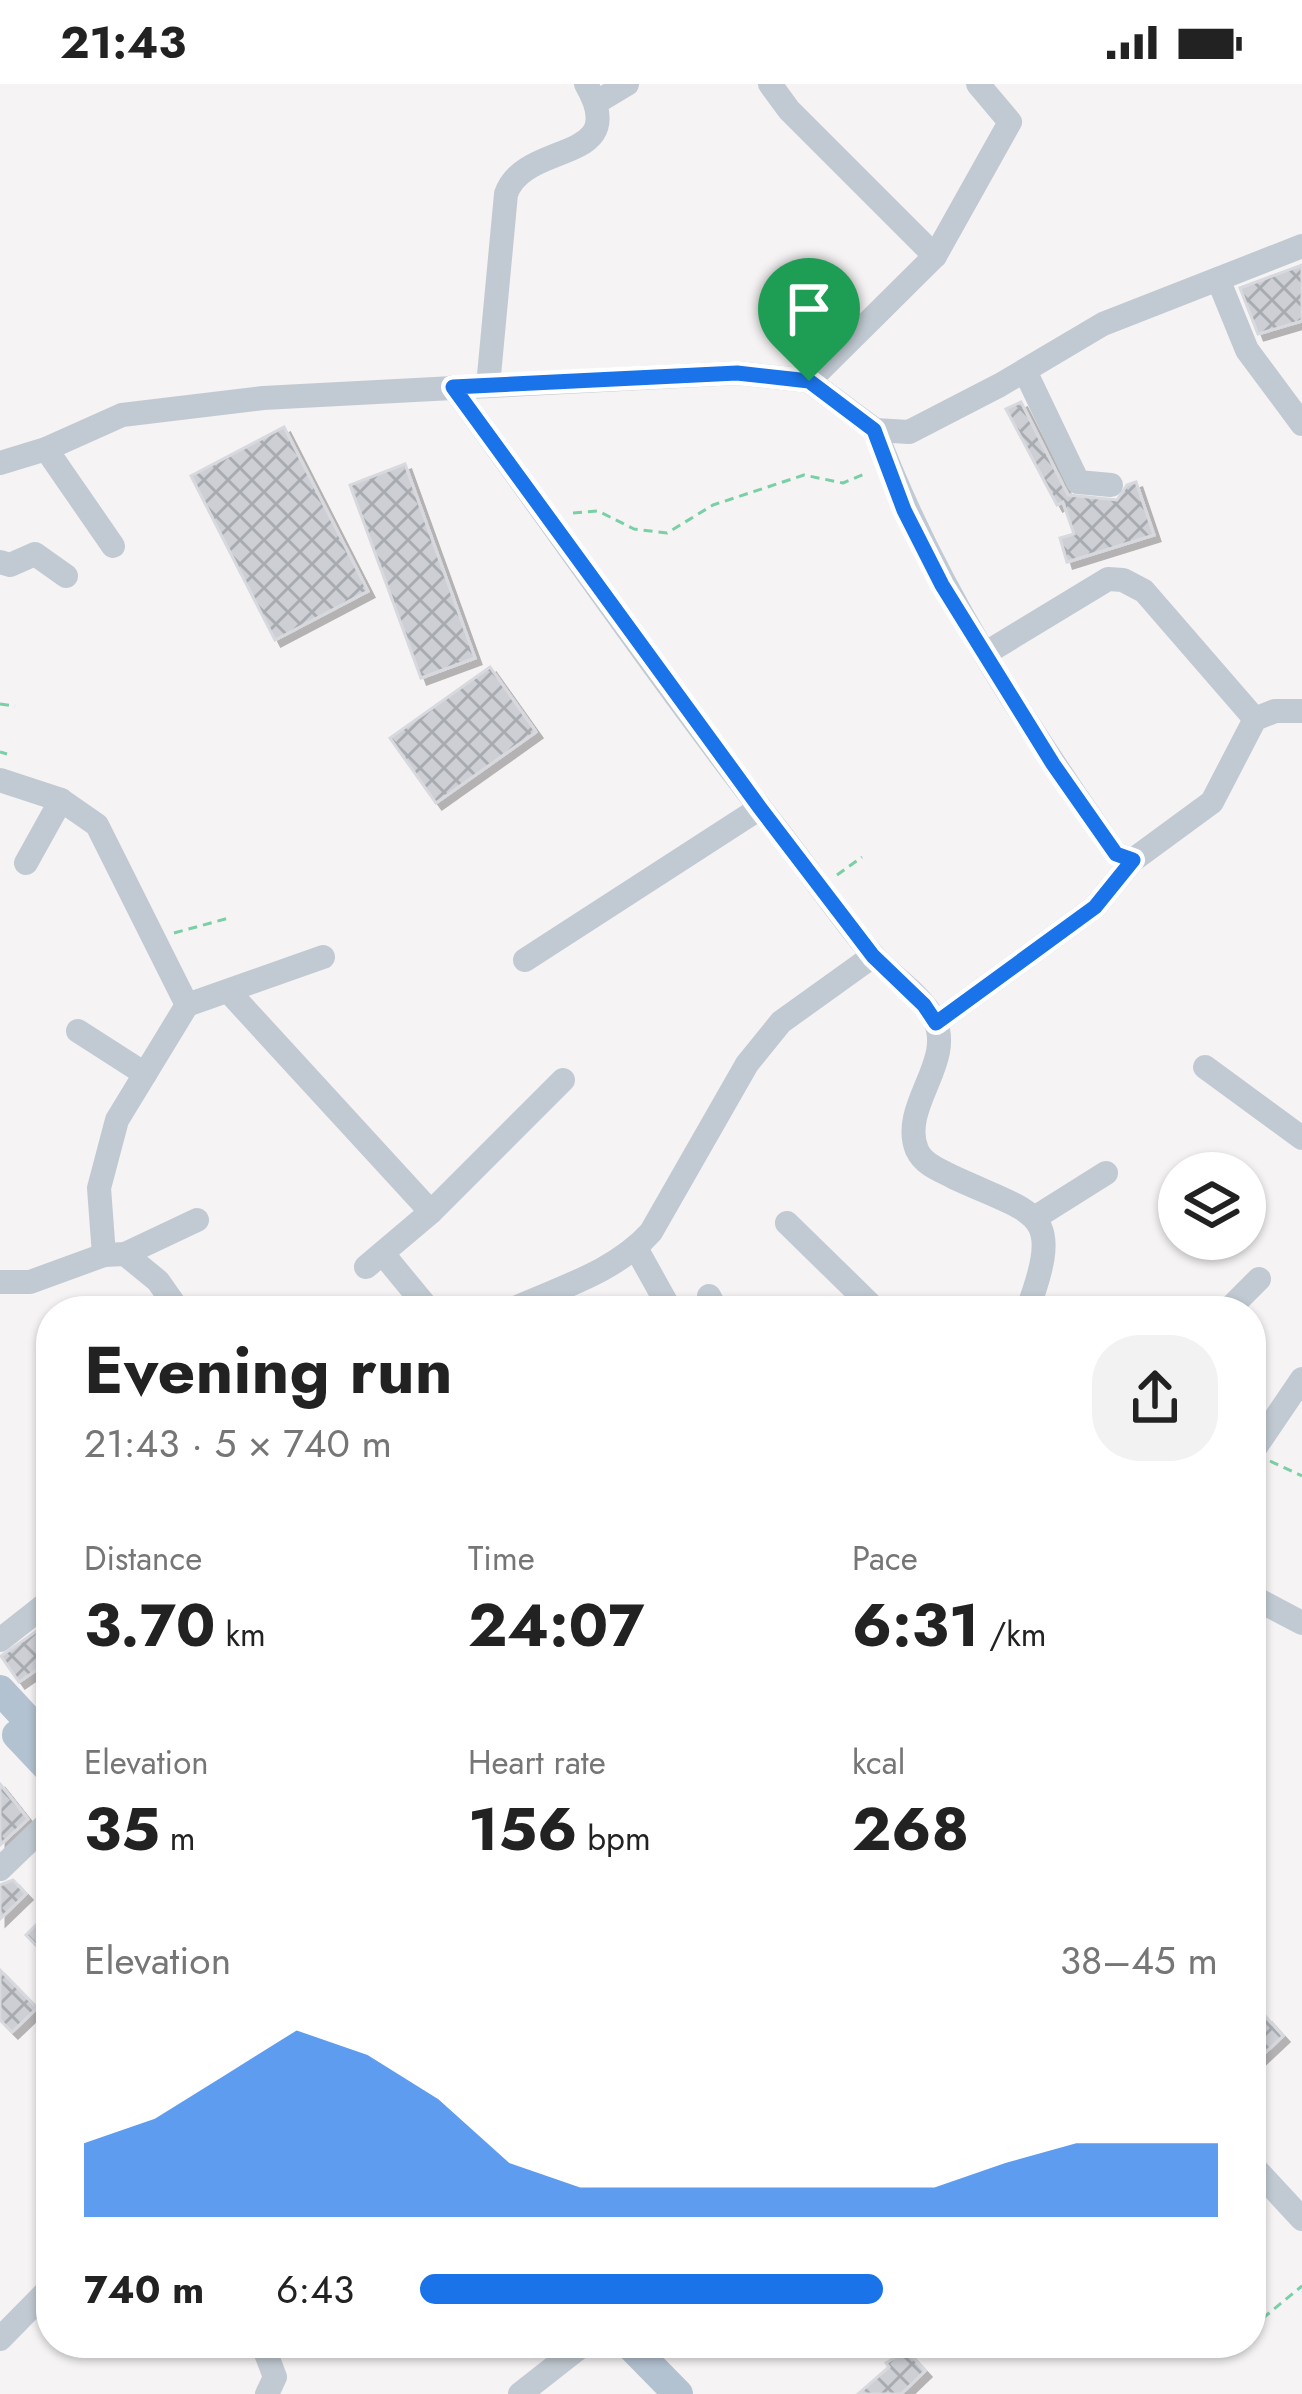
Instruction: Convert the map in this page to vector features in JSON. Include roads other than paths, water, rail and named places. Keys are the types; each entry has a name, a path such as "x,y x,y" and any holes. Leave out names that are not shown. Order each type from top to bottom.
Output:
{"main road":[{"path":"0,1690 36,1729"},
{"path":"0,1718 36,1755"},
{"path":"619,2358 654,2394"},
{"path":"643,2358 679,2394"}],"street":[{"path":"488,386 511,181 522,170 596,132 601,116 592,93 627,84"},
{"path":"770,84 789,110 935,256"},
{"path":"809,381 935,256 1010,122 978,84"},
{"path":"874,430 909,432 1103,324 1302,245"},
{"path":"1218,279 1246,350 1302,424"},
{"path":"1025,371 1078,482 1111,485"},
{"path":"0,463 46,449 122,415 263,398 737,373 809,381 874,430 904,510 942,585 1053,764 1116,854 1133,860"},
{"path":"453,387 760,808 873,956 936,1023 940,1046 914,1128 917,1151 929,1166 1021,1205 1036,1217 1046,1248 1032,1296"},
{"path":"46,449 113,547"},
{"path":"0,562 10,566 35,554 66,576"},
{"path":"986,653 1108,579 1124,580 1144,591 1255,719"},
{"path":"936,1023 1095,907 1133,860 1212,802 1255,719 1275,711 1302,711"},
{"path":"0,780 61,800 97,825 187,1005"},
{"path":"26,863 61,800"},
{"path":"525,960 760,808"},
{"path":"541,1296 636,1249 651,1232 758,1050 782,1022 873,956"},
{"path":"168,1296 158,1281 115,1254 99,1188 117,1120 187,1005 323,957"},
{"path":"230,993 431,1212"},
{"path":"78,1031 145,1074"},
{"path":"1205,1067 1302,1138"},
{"path":"414,1296 374,1260 431,1212 563,1080"},
{"path":"1036,1217 1106,1173"},
{"path":"0,1282 44,1278 197,1220"},
{"path":"787,1223 862,1296"},
{"path":"636,1249 662,1296"},
{"path":"1242,1296 1259,1280"},
{"path":"1266,1431 1302,1379"},
{"path":"1266,1604 1302,1623"},
{"path":"0,1640 36,1612"},
{"path":"0,1869 36,1834"},
{"path":"1266,2180 1302,2219"},
{"path":"0,2338 36,2302"},
{"path":"267,2394 275,2377 268,2358"},
{"path":"520,2394 566,2358"}]}
